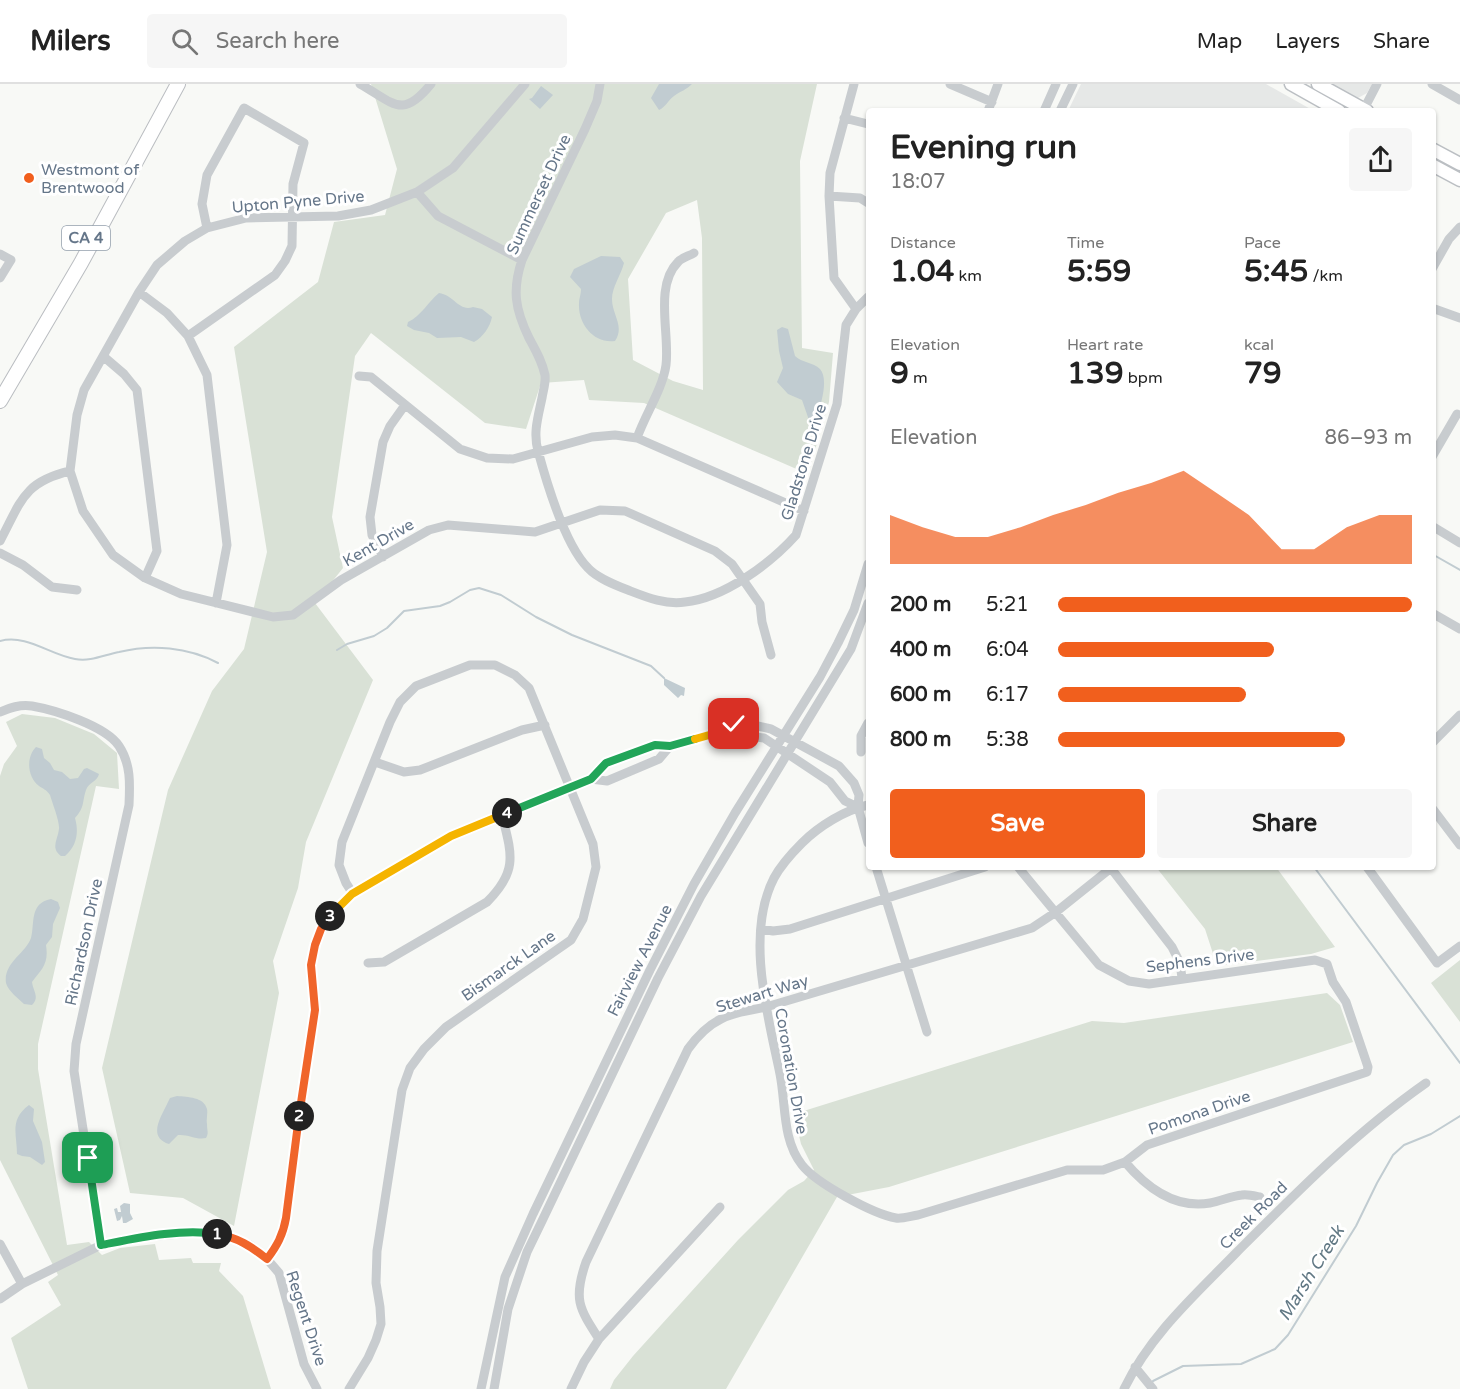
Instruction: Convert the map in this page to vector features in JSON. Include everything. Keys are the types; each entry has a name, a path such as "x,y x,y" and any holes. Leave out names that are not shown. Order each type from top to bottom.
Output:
{"highway":[{"name":"CA 4","path":"0,390 138,146 168,84"},
{"name":"CA 4","path":"0,401 81,263 179,84"}],"main road":[{"path":"1291,84 1334,108"},
{"path":"1318,84 1361,108"},
{"path":"1436,152 1460,164"},
{"path":"1436,167 1460,180"}],"street":[{"path":"360,84 394,103 406,106 419,99 431,84"},
{"name":"Upton Pyne Drive","path":"70,471 84,390 139,292 157,265 185,241 207,228 246,218 338,216 371,210 417,192 453,168 525,84"},
{"name":"Summerset Drive","path":"562,524 538,451 535,433 546,380 541,359 516,307 516,279 522,260 585,129 597,101 600,84"},
{"path":"854,84 831,173 829,196 834,278 856,309"},
{"path":"950,84 990,107 998,84"},
{"path":"1045,108 1056,84"},
{"path":"1061,108 1073,84"},
{"path":"1366,108 1377,84"},
{"path":"1432,84 1460,100"},
{"path":"188,336 275,275 285,261 292,246 293,184 304,143 244,108 207,175 202,204 207,228"},
{"path":"844,118 866,124"},
{"path":"417,192 438,216 522,260"},
{"path":"829,196 860,198 866,201"},
{"path":"1436,262 1449,239 1460,227"},
{"path":"0,254 10,260 0,278"},
{"path":"637,438 666,364 665,292 668,275 678,260 694,254"},
{"path":"139,292 167,313 188,336 207,375 227,545 216,603"},
{"name":"Gladstone Drive","path":"562,524 588,570 613,584 653,600 683,603 712,596 780,553 796,536 837,404 846,325 856,309 866,299"},
{"path":"1436,309 1460,318"},
{"path":"103,356 124,374 137,390 157,551 145,578"},
{"path":"359,375 372,377 460,449 487,458 513,459 591,437 615,435 637,438 804,511"},
{"path":"383,556 372,536 370,517 383,442 390,426 405,405"},
{"path":"1436,450 1457,414"},
{"path":"0,541 25,495 39,481 70,471"},
{"name":"Kent Drive","path":"70,471 83,511 113,555 145,578 181,594 273,617 293,615 341,580 429,530 448,525 526,533 562,524 600,510 625,511 715,551 732,564 760,604 762,622 771,655"},
{"path":"1436,528 1460,543"},
{"path":"0,553 23,565 52,587 77,590"},
{"name":"Fairview Avenue","path":"481,1389 504,1277 532,1214 694,884 735,813 820,677 838,643 854,610 866,571"},
{"name":"Fairview Avenue","path":"494,1389 508,1309 527,1251 690,916 740,829 850,650 866,608"},
{"path":"1436,616 1460,629"},
{"name":"Bismarck Lane","path":"349,1389 368,1358 381,1324 376,1283 377,1251 402,1090 410,1068 424,1049 446,1027 571,939 583,919 596,867 593,844 545,725 529,688 515,675 495,665 470,665 416,687 400,702 342,842 339,865 352,894"},
{"name":"Richardson Drive","path":"0,712 13,706 31,706 92,724 118,744 126,759 130,774 129,805 76,1044 74,1071 101,1245"},
{"path":"1436,739 1460,715"},
{"path":"267,1259 283,1234 286,1218 315,1010 311,965 315,945 321,929 332,913 352,894 451,836 591,779 606,763 655,745 670,746 727,730 741,722 771,729 839,766 854,783 859,795 858,807 866,836"},
{"path":"375,762 404,772 420,770 522,730 545,725"},
{"path":"861,752 861,736 866,727"},
{"path":"727,730 739,735 764,738 830,782 845,801 858,807 866,805"},
{"path":"591,779 606,781 650,763 659,759 670,746"},
{"name":"Coronation Drive","path":"858,807 809,836 789,856 774,878 765,902 759,962 781,1078 789,1145 813,1178 876,1212 897,1218"},
{"path":"1436,813 1458,839"},
{"path":"368,963 384,962 487,902 497,892 507,877 512,854 502,815"},
{"path":"877,870 927,1032"},
{"path":"761,929 773,931 790,929 976,870"},
{"name":"Sephens Drive","path":"1021,870 1099,965 1129,981 1149,984 1315,960 1326,964"},
{"name":"Stewart Way","path":"599,1339 579,1305 579,1283 586,1262 688,1049 700,1032 718,1019 738,1012 766,1007 1032,928 1056,912 1108,870"},
{"path":"1112,870 1172,947 1180,963 1182,978"},
{"path":"1369,870 1437,963 1460,946"},
{"name":"Pomona Drive","path":"897,1218 918,1215 1067,1170 1103,1170 1125,1162 1147,1145 1366,1072 1368,1067 1346,1002 1326,964"},
{"name":"Creek Road","path":"1124,1389 1134,1367 1160,1333 1281,1207 1386,1111 1426,1083"},
{"path":"1125,1162 1140,1179 1161,1194 1187,1204 1208,1203 1243,1194 1260,1197"},
{"path":"571,1389 584,1362 599,1339 720,1207"},
{"name":"Regent Drive","path":"0,1299 22,1284 101,1245 134,1238 203,1232 226,1235 250,1245 279,1273 304,1364 317,1389"},
{"path":"0,1244 22,1284"},
{"path":"1134,1367 1151,1386"}],"shaded area":[{"path":"371,84 817,84 800,161 802,348 833,353 829,402 808,474 644,403 589,400 584,380 541,383 526,429 485,423 371,333 355,356 332,517 343,568 315,603 373,680 306,842 298,888 273,961 279,993 234,1226 183,1198 130,1193 102,1068 168,790 212,691 244,649 267,552 234,347 318,282 334,222 385,215 397,169","holes":["697,200 702,238 703,390 673,381 633,360 628,279 666,213"]},
{"path":"659,84 692,84 659,110 651,98"},
{"path":"1081,84 1266,84 1309,108 1069,108"},
{"path":"1329,84 1372,84 1367,93 1358,98"},
{"path":"541,86 553,95 540,109 529,99"},
{"path":"601,256 620,257 624,263 612,294 619,330 615,341 607,341 594,336 584,325 579,311 581,289 570,277 574,269"},
{"path":"439,293 464,307 482,309 492,317 488,328 474,342 461,337 437,338 407,326 408,322"},
{"path":"782,327 788,329 795,356 817,367 823,374 824,388 813,424 810,423 802,400 788,394 777,382 783,368 777,330"},
{"path":"664,678 685,688 684,696 681,695 678,698 664,685"},
{"path":"22,714 55,718 94,734 117,753 119,789 96,786 38,1044 38,1069 67,1245 89,1242 102,1255 120,1248 155,1244 159,1260 191,1258 193,1263 221,1263 219,1271 243,1296 271,1389 28,1389 11,1338 61,1305 48,1282 58,1275 0,1160 0,776 4,764 17,746 6,722"},
{"path":"36,747 42,749 44,758 54,770 62,772 70,779 78,778 87,768 99,774 86,790 82,807 75,818 77,834 65,856 61,856 56,850 55,843 59,826 50,795 35,782 30,772 29,761"},
{"path":"1158,870 1278,870 1335,947 1311,954 1217,966 1205,929"},
{"path":"51,899 58,902 60,908 53,924 52,937 46,945 46,962 32,982 36,999 32,1005 24,1004 9,989 6,976 11,964 25,949 31,938 36,909 44,901"},
{"path":"1460,960 1460,1022 1431,983"},
{"path":"1327,993 1340,1005 1353,1042 889,1187 837,1197 726,1389 610,1389 614,1380 633,1356 738,1240 788,1190 804,1181 814,1170 801,1144 794,1114 1092,1021 1124,1023"},
{"path":"177,1096 195,1098 203,1102 207,1111 208,1133 206,1138 178,1135 169,1144 159,1137 157,1132 162,1114 170,1098"},
{"path":"29,1105 34,1109 33,1121 42,1142 45,1162 42,1165 30,1157 17,1154 16,1122"},
{"path":"124,1203 130,1204 133,1219 126,1223 123,1223 122,1216 117,1221 114,1209 117,1208 118,1212 121,1212 120,1206"}],"waterway":[{"path":"1436,556 1460,570"},
{"path":"337,650 347,644 374,636 387,628 404,611 440,606 470,590 479,588 501,595 536,617 572,635 651,666 664,678"},
{"path":"0,641 20,640 66,657 81,660 144,648 170,648 195,653 218,663"},
{"path":"1316,870 1460,1063"},
{"name":"Marsh Creek","path":"1151,1384 1183,1366 1241,1364 1275,1349 1288,1335 1356,1226 1393,1155 1404,1145 1431,1134 1460,1116"}],"place":[{"name":"Westmont of Brentwood","path":"29,178"}],"route":[{"path":"88,1158 101,1245 134,1238 203,1232 226,1235 250,1245 267,1259 283,1234 315,1010 311,965 321,929 332,913 352,894 470,826 591,779 606,763 655,745 670,746 727,730 734,724"}]}
